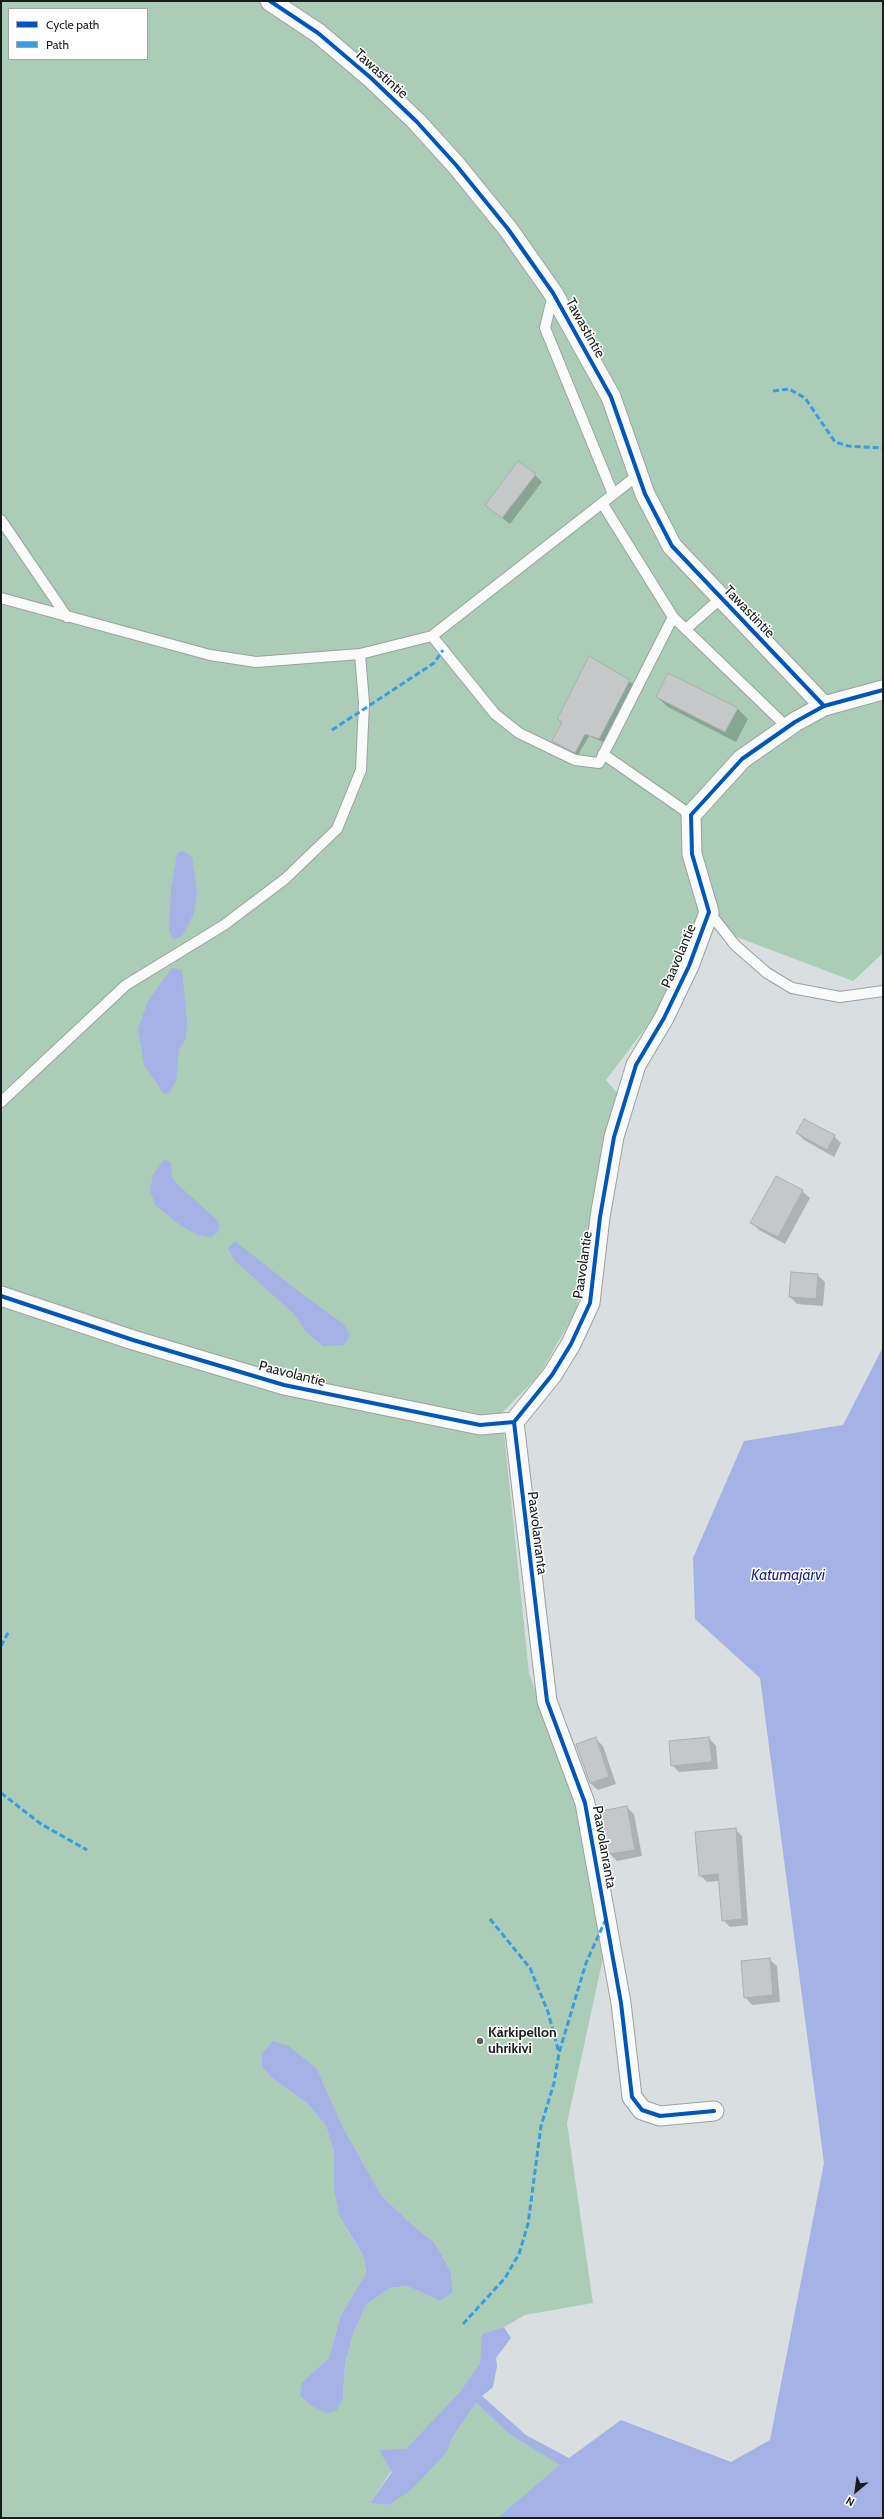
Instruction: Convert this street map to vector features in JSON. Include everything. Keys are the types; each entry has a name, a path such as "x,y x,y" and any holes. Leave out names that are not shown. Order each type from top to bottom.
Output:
{"street":[{"name":"Tawastintie","path":"270,1 318,33 371,78 417,122 456,165 508,229 553,293 611,397 645,494 672,546 824,706"},
{"path":"691,815 742,760 787,727 824,706 883,690"},
{"name":"Paavolantie","path":"1,1296 133,1340 284,1385 480,1425 514,1422 552,1375 571,1344 590,1302 600,1217 614,1137 636,1065 664,1018 689,966 709,912 692,854 691,815"},
{"name":"Paavolanranta","path":"514,1422 547,1701 585,1803 621,2003 632,2097 642,2110 660,2116 714,2111"}],"lane":[{"path":"553,293 545,328 613,494"},
{"path":"1,598 210,656 256,662 360,654 432,636 638,475"},
{"path":"602,502 673,617 787,727"},
{"path":"1,520 67,617"},
{"path":"686,629 720,598"},
{"path":"432,636 494,714 519,733 575,760 599,763 673,617"},
{"path":"1,1102 126,985 224,925 284,879 337,829 361,770 364,702 360,654"},
{"path":"603,754 691,815"},
{"path":"709,912 734,945 767,973 792,988 840,997 883,990"}],"green space":[{"path":"1,1 883,1 883,953 853,981 697,922 684,977 606,1080 618,1094 583,1283 575,1313 539,1375 502,1413 529,1673 583,1826 604,1954 567,2123 593,2303 525,2315 504,2327 483,2334 480,2363 467,2384 449,2407 406,2449 370,2503 389,2505 447,2452 452,2438 476,2403 509,2434 561,2465 497,2518 1,2518","holes":["262,2067 317,2069 343,2127 381,2195 409,2222 435,2243 451,2272 453,2293 440,2301 407,2286 390,2288 366,2305 353,2334 345,2364 343,2398 302,2382 329,2358 340,2317 366,2273 364,2257 347,2229 334,2188 334,2153 326,2126 307,2103 273,2079"]}],"water":[{"path":"183,851 192,857 197,891 194,913 183,935 174,940 169,931 171,889 177,853"},
{"path":"172,968 182,970 187,1022 186,1038 179,1050 176,1081 170,1092 164,1094 144,1065 138,1029 148,1001"},
{"path":"164,1160 169,1161 171,1164 172,1177 177,1184 215,1218 220,1226 218,1232 211,1237 198,1235 181,1226 155,1205 150,1190 153,1175"},
{"path":"235,1241 298,1291 345,1325 350,1336 344,1345 323,1346 306,1332 294,1314 234,1260 228,1248"},
{"name":"Katumajärvi","path":"883,1347 883,2518 497,2518 560,2465 509,2434 476,2403 452,2438 447,2452 411,2490 389,2505 370,2503 392,2472 379,2450 406,2449 461,2391 480,2363 482,2334 504,2327 511,2338 496,2358 497,2366 493,2387 482,2396 526,2435 569,2458 621,2420 731,2462 770,2440 824,2163 760,1678 695,1619 693,1558 744,1441 843,1425"},
{"path":"273,2041 289,2046 317,2069 343,2127 381,2195 409,2222 435,2243 451,2272 453,2293 440,2301 407,2286 390,2288 366,2305 353,2334 345,2364 343,2398 336,2411 327,2413 312,2406 300,2395 302,2382 329,2358 340,2317 366,2273 364,2257 339,2215 334,2188 334,2153 326,2126 307,2103 273,2079 262,2067 262,2054"}],"building":[{"path":"518,461 536,474 502,518 485,505"},
{"path":"589,656 630,680 599,739 585,734 575,753 552,741 562,722 557,719"},
{"path":"668,673 738,708 725,732 656,697"},
{"path":"804,1119 835,1135 827,1150 796,1133"},
{"path":"776,1176 803,1190 778,1237 750,1223"},
{"path":"791,1272 818,1274 816,1299 789,1297"},
{"path":"596,1737 609,1777 590,1783 576,1744"},
{"path":"709,1737 712,1762 671,1766 669,1741"},
{"path":"627,1806 635,1850 609,1854 601,1811"},
{"path":"736,1828 742,1919 722,1921 718,1874 699,1876 695,1832"},
{"path":"770,1958 773,1995 744,1998 741,1961"}],"marked path":[{"path":"773,391 789,389 805,398 835,442 848,446 883,448"},
{"path":"332,730 434,663 443,650"},
{"path":"1,1646 8,1633"},
{"path":"1,1793 41,1824 87,1850"},
{"path":"490,1919 530,1968 548,2012 559,2053"},
{"path":"463,2324 505,2278 519,2254 528,2224 541,2126 554,2083 559,2053 586,1963 605,1921"}],"cycle path":[{"path":"270,1 318,33 371,78 417,122 456,165 508,229 553,293 611,397 645,494 672,546 824,706"},
{"path":"1,1296 133,1340 284,1385 480,1425 514,1422 552,1375 571,1344 590,1303 600,1217 614,1137 636,1065 664,1018 689,966 709,912 692,854 691,815 742,759 795,722 824,706 883,690"},
{"path":"514,1422 547,1701 585,1803 621,2003 632,2097 642,2110 660,2116 714,2111"}],"place":[{"name":"Kärkipellon uhrikivi","path":"480,2041"}]}
